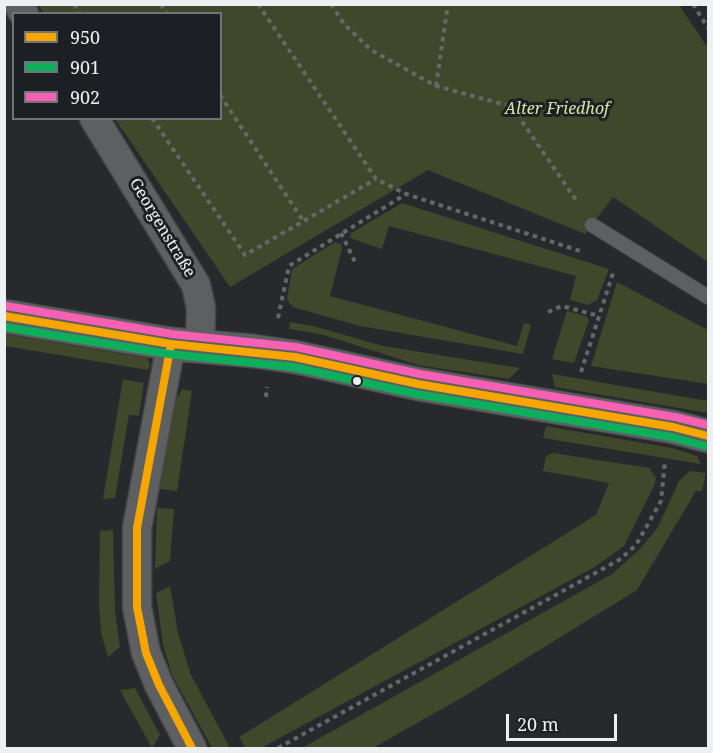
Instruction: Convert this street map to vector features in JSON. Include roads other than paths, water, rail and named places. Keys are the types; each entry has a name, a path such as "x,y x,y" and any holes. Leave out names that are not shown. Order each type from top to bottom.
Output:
{"main road":[{"path":"4,316 185,345 272,354 418,384 673,427 708,436"}],"street":[{"name":"Georgenstraße","path":"95,120 196,285 201,308 185,345 137,528 137,607 146,652 192,748"}],"lane":[{"path":"592,225 708,297"}],"park label":[{"name":"Alter Friedhof","path":"557,109"}]}
